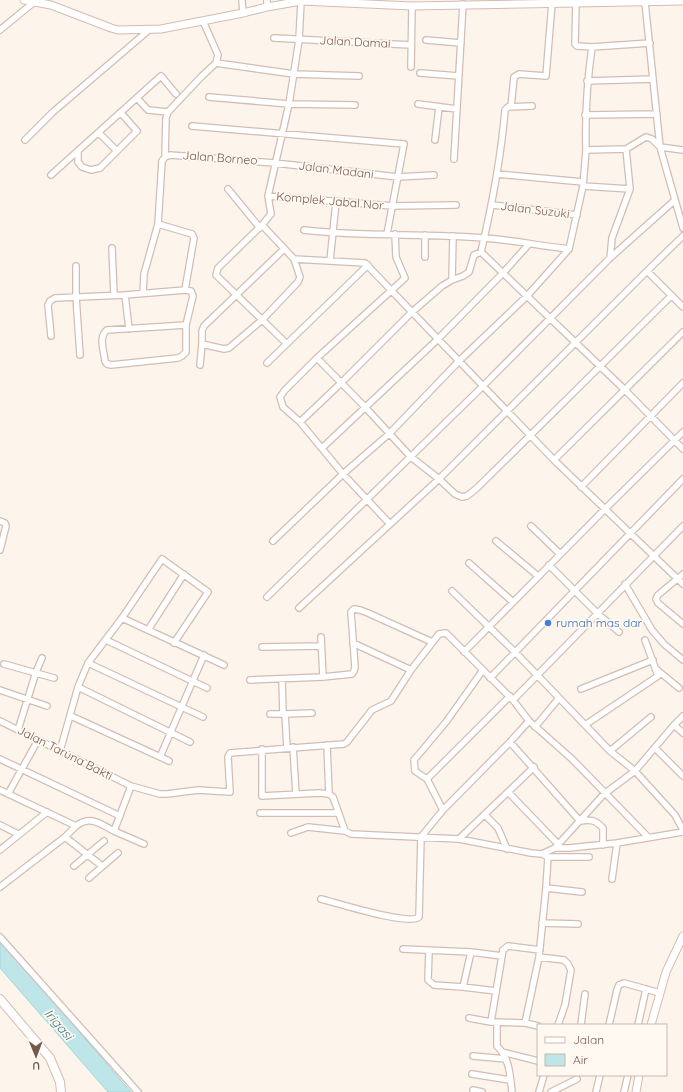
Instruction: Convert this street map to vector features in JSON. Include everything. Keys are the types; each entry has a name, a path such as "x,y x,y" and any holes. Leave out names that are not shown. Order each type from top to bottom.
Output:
{"main road":[{"path":"0,999 50,1058 60,1082 62,1092"}],"street":[{"path":"24,0 33,3 51,5 111,28 149,30 243,13 267,4 314,0 412,6 503,2 576,3 683,1"},
{"path":"242,0 243,13"},
{"path":"287,344 216,275 218,268 261,226 271,214 268,196 289,104 299,40 301,1"},
{"path":"646,2 660,147 683,228"},
{"path":"0,30 33,3"},
{"path":"511,107 514,76 520,74 546,76 552,3"},
{"path":"576,3 575,44 577,46 592,47 650,43"},
{"path":"454,160 463,4"},
{"path":"411,67 412,6"},
{"path":"143,293 144,274 158,224 162,160 165,157 166,118 168,112 216,63 218,55 203,21"},
{"path":"25,140 53,112 149,30"},
{"name":"Jalan Damai","path":"274,38 411,45"},
{"path":"426,40 461,43"},
{"path":"273,541 343,474 390,433 459,361 527,296 569,249 583,184 583,171 586,158 585,115 587,81 592,47"},
{"path":"216,63 294,74 359,76"},
{"path":"420,73 459,76"},
{"path":"51,175 161,76 176,94"},
{"path":"587,81 653,79"},
{"path":"209,97 289,104 355,105"},
{"path":"137,98 148,110 168,112"},
{"path":"418,104 457,109"},
{"path":"481,252 492,205 503,140 505,110 508,107 532,106"},
{"path":"435,140 439,107"},
{"path":"78,151 78,162 82,167 91,170 100,168 137,131 121,113"},
{"path":"585,115 657,114"},
{"path":"192,126 404,144 387,234"},
{"path":"99,132 117,151"},
{"path":"586,150 626,149 646,137 652,139 660,147 683,150"},
{"path":"610,258 612,238 630,189 626,149"},
{"name":"Jalan Borneo","path":"165,157 170,155 275,163"},
{"name":"Jalan Madani","path":"275,163 398,177 434,175"},
{"path":"497,174 630,189"},
{"path":"202,344 224,349 229,348 262,320 298,282 300,277 294,259 261,226 228,189"},
{"name":"Komplek Jabal Nor","path":"268,196 393,206 456,205"},
{"path":"267,598 483,386 610,258 675,200"},
{"path":"330,261 336,202"},
{"name":"Jalan Suzuki","path":"492,205 577,215"},
{"path":"158,224 192,234 194,238 186,290"},
{"path":"304,230 333,233 485,238 569,249"},
{"path":"390,524 343,474 300,422 283,408 280,397 317,358 405,278 396,257 395,234"},
{"path":"425,236 425,257"},
{"path":"452,280 453,236"},
{"path":"299,608 439,479 646,271 683,236"},
{"path":"322,448 438,339 529,244"},
{"path":"112,248 114,295"},
{"path":"200,365 202,331 204,326 284,249"},
{"path":"300,422 412,312 442,286 469,272 474,255 481,252"},
{"path":"481,252 576,342 683,449"},
{"path":"294,259 365,263 368,265 530,436 604,510 683,584"},
{"path":"267,363 368,265"},
{"path":"76,266 76,297 80,355"},
{"path":"646,271 683,307"},
{"path":"50,336 48,306 50,301 55,298 125,295 186,290 191,291 193,296 186,324 186,352 182,356 170,359 107,364 105,361 102,338 104,333 108,330 186,324"},
{"path":"125,295 129,329"},
{"path":"317,358 390,433 411,457 455,494 462,497 467,496 530,436 671,296"},
{"path":"554,460 683,332"},
{"path":"581,487 683,384"},
{"path":"464,652 683,432"},
{"path":"490,678 683,479"},
{"path":"0,521 5,523 6,526 0,550"},
{"path":"531,526 560,554"},
{"path":"427,778 537,675 683,526"},
{"path":"496,541 538,576"},
{"path":"60,751 78,687 88,663 122,618 162,559 208,592 174,643"},
{"path":"469,564 513,602"},
{"path":"549,565 574,591 619,632"},
{"path":"148,630 184,574"},
{"path":"683,574 658,595 656,599 658,603 683,624"},
{"path":"625,584 652,630 664,644 683,660"},
{"path":"452,591 537,675 610,751 635,771 675,815 683,831 617,844 557,846"},
{"path":"250,680 323,677 352,674 355,667 351,612 354,610 360,610 368,613 432,642"},
{"path":"122,618 224,665"},
{"path":"329,794 319,793 262,796 262,749 342,744 347,742 372,710 391,701 411,670 439,634 446,634 511,698 529,721 572,759 604,794 648,837"},
{"path":"321,637 323,677"},
{"path":"106,640 207,688"},
{"path":"585,725 658,676 645,640"},
{"path":"353,643 411,670"},
{"path":"262,647 321,646"},
{"path":"160,757 204,655"},
{"path":"18,730 36,672 42,658"},
{"path":"581,689 653,660"},
{"path":"88,663 181,708 203,717"},
{"path":"4,664 54,678"},
{"path":"656,669 679,688"},
{"path":"443,810 427,778 415,771 413,766 414,760 446,722 483,670"},
{"path":"282,679 284,714 296,794"},
{"path":"78,687 190,742"},
{"path":"0,690 47,706"},
{"path":"535,727 559,698"},
{"path":"270,714 312,713"},
{"path":"71,716 169,761"},
{"path":"545,855 557,846 604,794 635,771 683,716"},
{"path":"610,751 651,718"},
{"name":"Jalan Taruna Bakti","path":"0,721 131,786 160,794 198,790 230,792 228,757 230,753 262,749"},
{"path":"321,899 387,916 416,919 419,917 421,837 443,810 529,721"},
{"path":"674,725 683,733"},
{"path":"8,794 38,740"},
{"path":"510,742 580,821"},
{"path":"326,745 329,794 333,798 345,831"},
{"path":"655,748 683,776"},
{"path":"0,758 22,770 120,816"},
{"path":"459,840 534,768"},
{"path":"114,831 131,786"},
{"path":"0,790 76,826"},
{"path":"509,793 557,846"},
{"path":"0,850 47,812"},
{"path":"260,813 338,813"},
{"path":"485,815 498,828 507,848"},
{"path":"580,821 588,819 594,820 603,828 603,844"},
{"path":"0,887 85,820 92,820 144,844"},
{"path":"0,825 18,834"},
{"path":"291,833 308,827 345,831 351,834 459,840 545,855 589,857"},
{"path":"65,837 102,866"},
{"path":"74,866 104,841"},
{"path":"612,879 617,844"},
{"path":"89,878 118,853"},
{"path":"525,1023 540,950 546,888 545,855"},
{"path":"546,888 582,892"},
{"path":"542,923 578,924"},
{"path":"0,936 138,1092"},
{"path":"651,1024 666,972 683,936"},
{"path":"512,1092 509,1067 502,1052 497,1046 494,1022 496,990 503,950 508,946 540,950"},
{"path":"402,949 471,952 502,956"},
{"path":"429,951 428,980 434,985 496,990"},
{"path":"463,987 471,952"},
{"path":"539,957 564,960 571,970 565,1005 558,1024"},
{"path":"609,1024 619,985 624,983 660,993"},
{"path":"638,1024 646,989"},
{"path":"581,1024 585,994"},
{"path":"469,1018 494,1022 525,1023 537,1026"},
{"path":"502,1052 537,1062"},
{"path":"473,1056 506,1059"},
{"path":"472,1074 510,1080"},
{"path":"539,1092 544,1076"},
{"path":"569,1076 569,1083"},
{"path":"596,1092 600,1076"},
{"path":"624,1092 628,1076"},
{"path":"636,1092 639,1076"},
{"path":"551,1092 577,1079"},
{"path":"473,1090 482,1092"}],"water":[{"name":"Irigasi","path":"0,940 131,1092 108,1092 0,968"}],"place":[{"name":"rumah mas dar","path":"548,623"}]}
